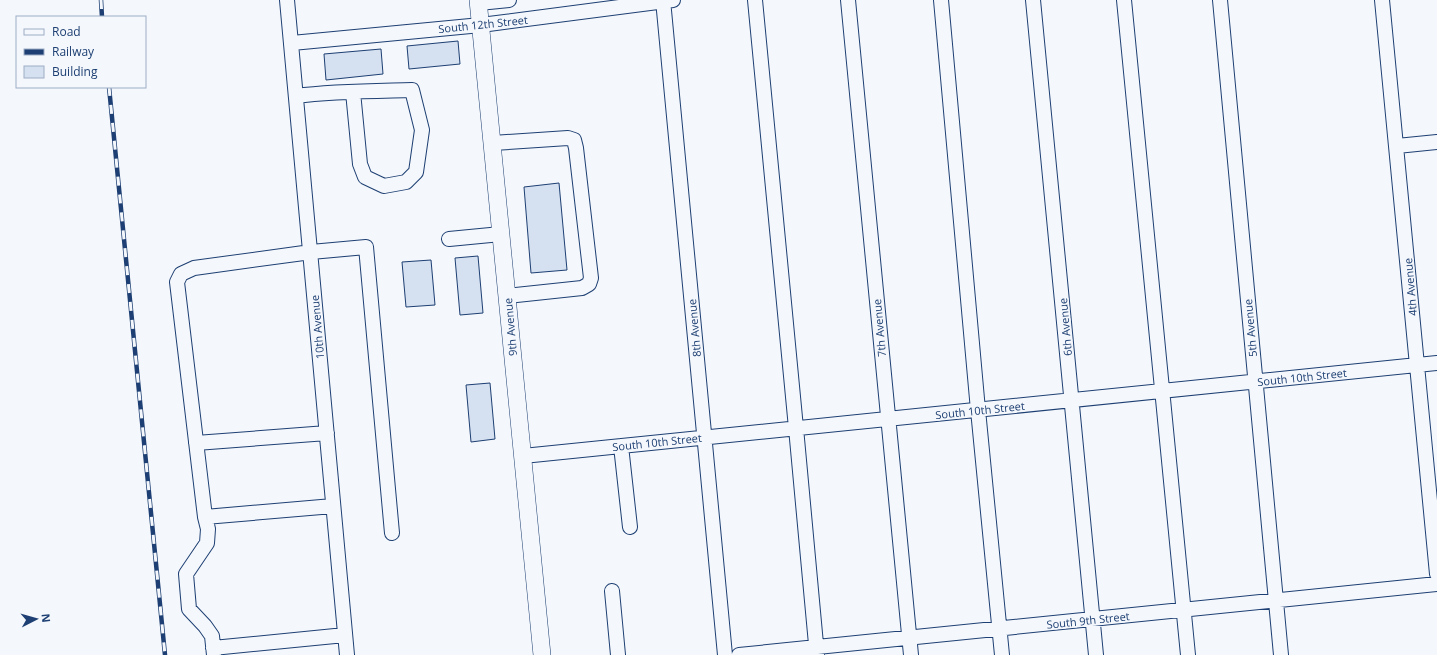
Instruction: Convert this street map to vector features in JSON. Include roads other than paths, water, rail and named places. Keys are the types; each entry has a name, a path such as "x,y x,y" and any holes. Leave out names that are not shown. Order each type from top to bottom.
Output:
{"main road":[{"name":"9th Avenue","path":"478,1 542,655"}],"street":[{"name":"10th Avenue","path":"287,0 311,252 346,655"},
{"path":"478,1 509,0"},
{"name":"South 12th Street","path":"292,43 481,25 666,0"},
{"name":"8th Avenue","path":"666,0 726,655"},
{"path":"755,0 817,651"},
{"name":"7th Avenue","path":"848,0 911,655"},
{"path":"941,0 1002,655"},
{"name":"6th Avenue","path":"1033,0 1096,655"},
{"path":"1124,0 1188,655"},
{"name":"5th Avenue","path":"1220,0 1281,655"},
{"name":"4th Avenue","path":"1382,0 1437,574"},
{"path":"296,96 314,94 353,92 412,90 422,130 416,172 406,182 384,186 365,177 360,164 353,92"},
{"path":"493,143 568,138 574,140 591,278 589,284 582,288 507,296"},
{"path":"1396,146 1437,142"},
{"path":"449,239 501,234"},
{"path":"345,635 214,651 212,636 190,609 186,574 207,543 208,529 205,517 177,282 181,274 194,268 311,252 366,247 392,533"},
{"name":"South 10th Street","path":"523,456 1437,363"},
{"path":"196,443 327,433"},
{"path":"621,446 630,527"},
{"path":"205,517 333,506"},
{"name":"South 9th Street","path":"739,655 817,651 910,638 1437,584"},
{"path":"612,591 618,655"}],"railway":[{"path":"101,0 102,16"},
{"path":"109,88 165,655"}]}
